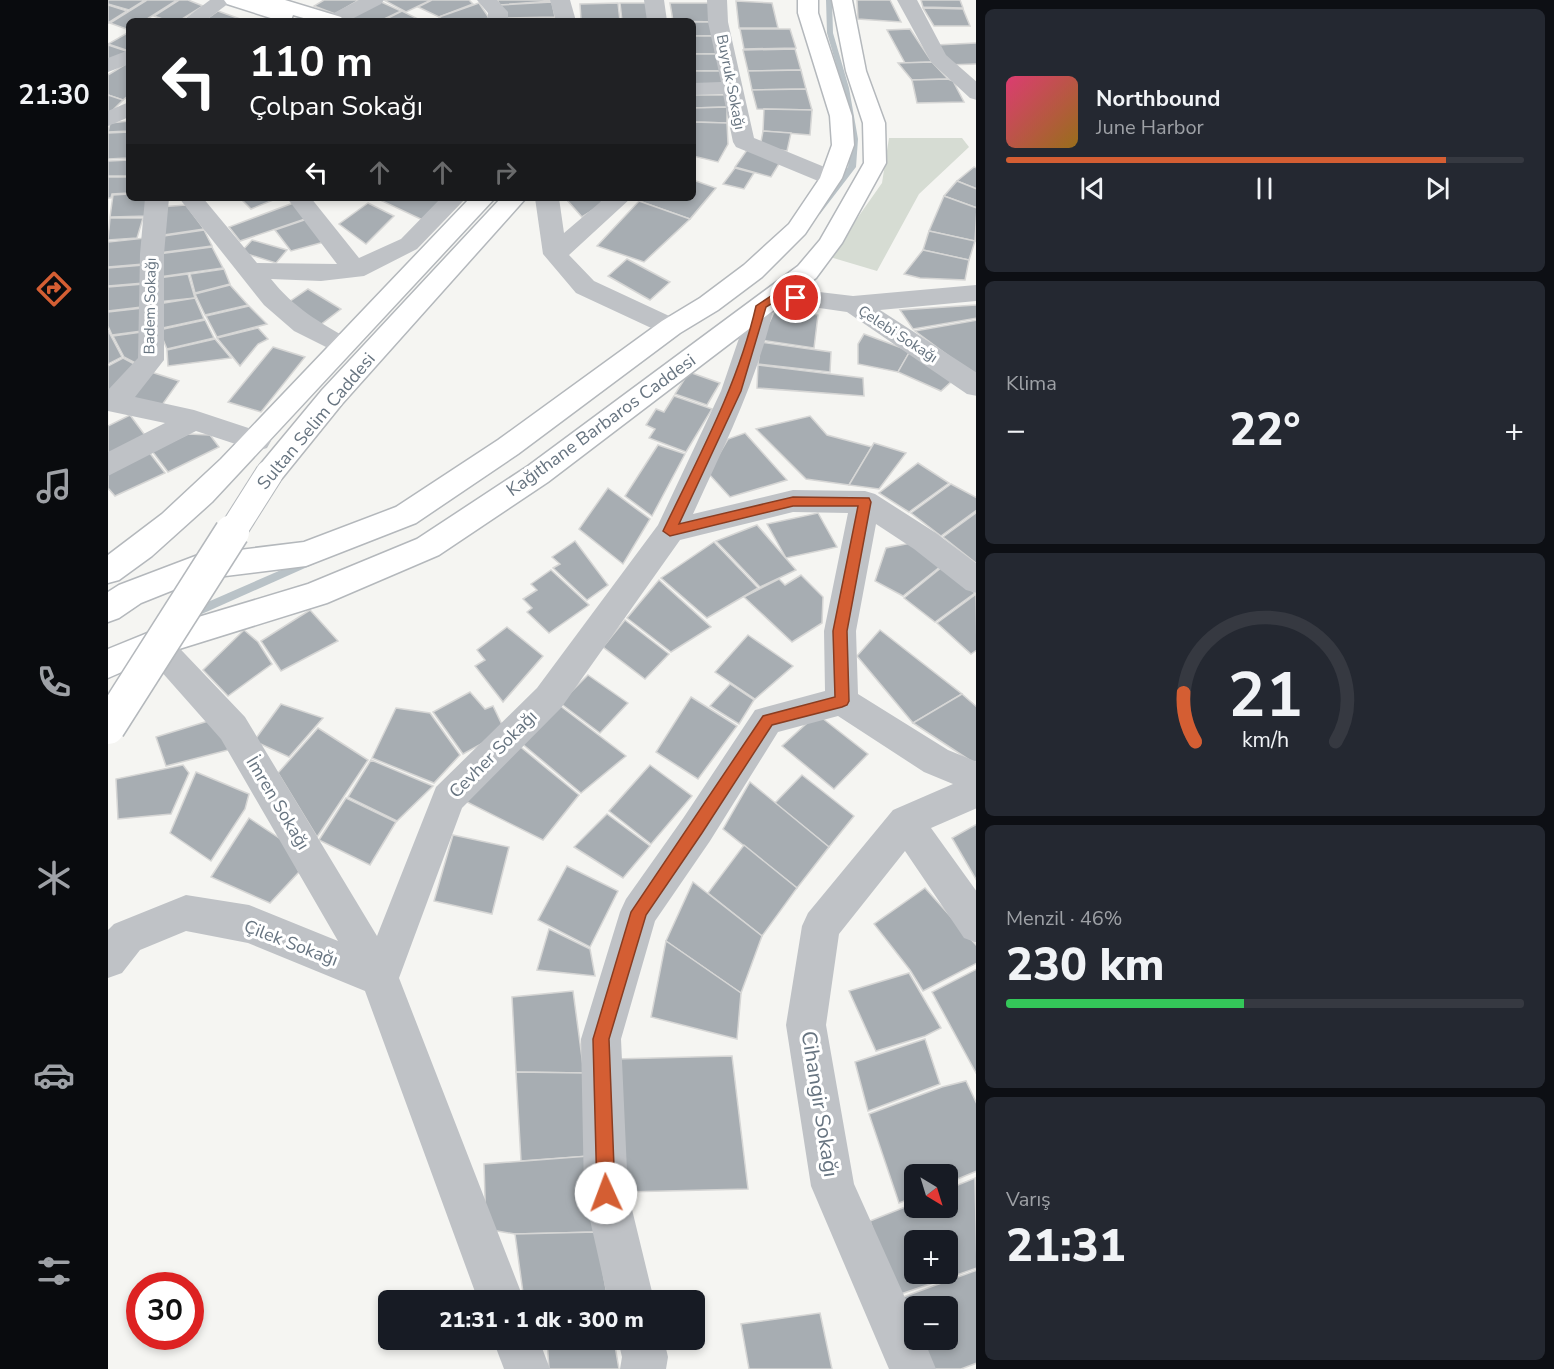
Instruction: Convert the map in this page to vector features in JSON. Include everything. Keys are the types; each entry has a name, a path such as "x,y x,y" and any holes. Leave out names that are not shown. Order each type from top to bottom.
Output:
{"main road":[{"path":"234,0 291,18"},
{"path":"265,0 323,18"},
{"name":"Kağıthane Barbaros Caddesi","path":"108,609 130,594 198,567 306,554 406,514 508,447 671,327 709,304 753,271 797,230 831,178 843,145 841,116 808,13 808,0"},
{"name":"Kağıthane Barbaros Caddesi","path":"108,664 155,643 316,594 428,547 538,474 807,272 830,243 874,163 874,123 856,71 842,0"},
{"name":"Sultan Selim Caddesi","path":"108,571 133,554 193,504 257,441 342,346 480,201"},
{"name":"Sultan Selim Caddesi","path":"108,727 269,474 332,397 511,201"},
{"path":"671,327 722,336"},
{"path":"508,447 538,474"}],"street":[{"path":"197,18 224,0"},
{"path":"339,18 374,0"},
{"path":"487,0 498,12 498,18"},
{"path":"560,0 565,18"},
{"path":"654,0 657,18"},
{"name":"Buyruk Sokağı","path":"717,0 718,22 744,142 831,178"},
{"path":"907,0 938,58 976,93"},
{"path":"108,66 126,57"},
{"path":"696,89 732,88"},
{"path":"108,120 126,110"},
{"name":"Badem Sokağı","path":"112,401 151,360 152,254 157,201"},
{"path":"193,201 287,313 342,346"},
{"path":"301,201 355,270"},
{"path":"250,271 321,273 355,270 409,244 451,201"},
{"path":"547,201 555,254 585,287 671,327"},
{"path":"555,254 616,201"},
{"path":"853,304 976,292"},
{"name":"Çelebi Sokağı","path":"769,301 853,304 976,387"},
{"name":"Cevher Sokağı","path":"380,978 447,798 549,698 670,531 735,391 756,328 769,301"},
{"path":"112,401 194,420 257,441"},
{"path":"108,465 194,420"},
{"path":"670,531 793,501 865,502 925,541 976,581"},
{"path":"842,701 840,631 865,502"},
{"name":"İmren Sokağı","path":"155,643 232,729 380,978"},
{"path":"630,1290 606,1193 601,1039 639,912 768,720 842,701 936,761 976,778"},
{"name":"Cihangir Sokağı","path":"913,1369 833,1186 806,1025 821,926 906,822 976,790"},
{"path":"906,822 976,925"},
{"name":"Çilek Sokağı","path":"108,959 127,937 186,913 249,924 380,978"},
{"path":"380,978 497,1290"},
{"path":"520,1350 527,1369"},
{"path":"643,1350 645,1358 643,1369"}],"shaded area":[{"path":"889,138 962,138 969,147 919,194 877,271 830,257 882,183"}],"building":[{"path":"108,0 145,0 129,10 108,4"},
{"path":"147,0 177,0 149,18 126,18 126,29 110,23"},
{"path":"179,0 188,0 203,6 184,18 154,16"},
{"path":"324,0 359,0 335,14 314,6"},
{"path":"377,0 401,11 386,18 348,18"},
{"path":"384,0 431,0 406,12"},
{"path":"432,0 469,0 473,4 439,17 418,7"},
{"path":"497,0 551,0 551,1 500,5"},
{"path":"857,0 890,0 901,22 858,19"},
{"path":"921,0 960,0 963,8 923,7"},
{"path":"736,1 772,3 778,28 739,28"},
{"path":"552,2 555,17 507,18 500,5"},
{"path":"479,3 489,18 440,18 439,17"},
{"path":"618,3 620,18 581,18 580,4"},
{"path":"620,3 650,3 651,18 622,18"},
{"path":"670,3 713,3 715,22 696,22 696,18 672,18"},
{"path":"108,5 127,11 108,23"},
{"path":"923,8 963,9 970,26 934,26"},
{"path":"218,11 237,18 208,18"},
{"path":"402,11 416,18 388,18"},
{"path":"696,22 715,22 717,36 696,36"},
{"path":"740,29 790,29 796,48 744,49"},
{"path":"910,29 932,62 905,63 887,30"},
{"path":"126,34 126,50 108,44"},
{"path":"696,36 717,36 719,54 696,54"},
{"path":"976,43 976,64 946,65 936,45"},
{"path":"108,45 126,51 126,54 108,63"},
{"path":"795,49 801,70 748,71 743,50"},
{"path":"696,54 719,54 722,71 696,71"},
{"path":"932,62 948,79 912,80 898,63"},
{"path":"126,64 126,98 123,100 108,95 108,75"},
{"path":"801,70 806,89 752,90 748,71"},
{"path":"696,71 722,71 725,84 696,85"},
{"path":"948,79 953,81 964,102 917,103 912,80"},
{"path":"806,89 812,110 757,109 752,90"},
{"path":"108,95 123,100 109,114 108,114"},
{"path":"696,95 725,95 727,107 696,108"},
{"path":"727,107 727,123 696,122 696,108"},
{"path":"764,109 812,110 810,135 763,131"},
{"path":"126,121 126,131 108,132 110,123"},
{"path":"696,122 727,123 728,144 718,162 696,157"},
{"path":"763,131 791,133 787,151 760,147"},
{"path":"126,132 126,158 108,159 108,133"},
{"path":"747,150 782,159 771,177 735,167"},
{"path":"126,160 126,176 108,176 108,161"},
{"path":"974,167 976,168 976,189 957,181"},
{"path":"735,168 754,173 744,189 723,184"},
{"path":"108,177 126,177 126,193 112,194 111,198 108,198"},
{"path":"696,181 716,188 690,219 639,201 696,201"},
{"path":"957,181 976,189 976,208 944,196"},
{"path":"126,194 126,201 146,201 149,216 110,217 113,195"},
{"path":"944,196 976,208 975,241 929,231"},
{"path":"243,201 271,201 251,209"},
{"path":"382,201 445,201 427,222"},
{"path":"568,201 602,201 604,203 582,217"},
{"path":"639,201 690,219 644,262 597,246"},
{"path":"296,202 308,218 240,241 229,227"},
{"path":"368,203 394,216 366,244 339,224"},
{"path":"186,205 204,229 157,236 159,207"},
{"path":"110,218 143,218 137,238 108,240"},
{"path":"310,218 324,242 291,251 275,230"},
{"path":"204,230 212,246 158,253 157,237"},
{"path":"929,231 975,241 969,260 923,250"},
{"path":"145,238 144,264 108,267 108,242"},
{"path":"252,240 287,250 276,263 241,252"},
{"path":"212,247 223,268 159,277 158,254"},
{"path":"923,250 969,260 965,280 920,278 904,274"},
{"path":"627,259 670,282 650,300 608,276"},
{"path":"144,265 144,283 108,286 108,268"},
{"path":"224,269 230,284 195,293 190,274"},
{"path":"188,274 195,298 157,302 158,278"},
{"path":"144,284 142,307 108,311 108,287"},
{"path":"230,285 248,305 205,315 195,294"},
{"path":"308,289 341,309 320,325 286,304"},
{"path":"195,298 204,319 158,329 158,304"},
{"path":"976,305 976,318 913,329 900,310"},
{"path":"249,306 267,324 217,337 206,316"},
{"path":"777,306 818,315 814,348 761,340"},
{"path":"143,308 142,331 112,335 108,326 108,312"},
{"path":"205,320 214,338 167,349 159,330"},
{"path":"976,320 976,376 915,331"},
{"path":"258,328 268,339 258,344 240,366 217,338"},
{"path":"108,330 122,357 108,364"},
{"path":"142,332 141,366 124,357 113,336"},
{"path":"864,334 910,351 898,372 858,364 858,344"},
{"path":"215,339 231,358 168,366 167,350"},
{"path":"761,342 831,352 830,372 758,364"},
{"path":"273,347 305,357 261,412 228,402"},
{"path":"910,351 952,381 941,391 898,372"},
{"path":"123,358 140,367 108,393 108,366"},
{"path":"758,365 863,378 864,396 757,388"},
{"path":"148,371 179,381 162,405 128,398"},
{"path":"689,372 720,383 707,405 675,394"},
{"path":"674,396 712,409 686,452 649,438 655,429 646,425 656,409 664,412"},
{"path":"130,415 147,438 108,457 108,426"},
{"path":"810,416 827,435 872,447 849,485 806,479 756,429"},
{"path":"745,433 787,480 730,497 708,473 728,439"},
{"path":"188,434 210,435 219,447 168,472 152,451"},
{"path":"874,443 906,453 879,489 849,485"},
{"path":"658,445 685,454 652,516 625,496"},
{"path":"149,452 165,473 115,496 108,488 108,472"},
{"path":"918,463 949,483 909,512 879,493"},
{"path":"951,484 976,497 976,511 941,536 911,513"},
{"path":"608,488 650,519 623,564 579,529"},
{"path":"818,513 837,547 786,558 767,524"},
{"path":"976,513 976,563 943,537"},
{"path":"757,525 796,570 760,587 716,541"},
{"path":"575,541 608,585 587,600 553,568 560,564 552,557"},
{"path":"714,542 758,588 707,618 661,578"},
{"path":"911,543 941,566 903,596 875,581 886,548"},
{"path":"942,567 975,593 935,622 904,598"},
{"path":"551,570 589,605 549,633 527,612 532,608 523,599 537,590 531,584"},
{"path":"801,575 823,597 822,623 792,642 744,597 779,579 785,585"},
{"path":"659,580 711,627 671,652 627,618"},
{"path":"976,594 976,651 971,654 937,623"},
{"path":"310,610 338,641 281,671 261,641"},
{"path":"625,620 669,654 645,679 603,647"},
{"path":"507,627 543,656 503,702 475,666 485,660 477,650"},
{"path":"244,630 258,642 272,664 228,696 203,670"},
{"path":"880,630 962,694 913,723 857,656"},
{"path":"748,635 793,666 755,699 715,672"},
{"path":"588,675 628,703 600,733 560,703"},
{"path":"730,684 754,700 739,724 710,706"},
{"path":"470,692 485,709 493,706 505,731 463,754 433,712"},
{"path":"962,694 976,706 976,762 974,763 913,723"},
{"path":"691,697 737,726 698,779 656,752"},
{"path":"281,704 323,718 289,757 254,741"},
{"path":"559,705 626,756 581,793 520,742"},
{"path":"396,708 430,713 460,755 434,783 372,758"},
{"path":"817,714 868,754 834,789 782,746"},
{"path":"218,718 232,749 166,766 156,737"},
{"path":"318,728 368,760 317,837 278,773"},
{"path":"517,744 579,795 543,840 465,801"},
{"path":"371,760 433,786 397,821 348,797"},
{"path":"183,765 189,773 171,814 118,819 116,779"},
{"path":"650,765 692,796 651,844 609,811"},
{"path":"196,772 249,794 245,809 211,861 170,833"},
{"path":"802,775 854,816 829,847 775,803"},
{"path":"750,782 829,847 797,888 723,829"},
{"path":"346,798 396,822 370,865 319,840"},
{"path":"607,814 650,846 623,878 574,847"},
{"path":"249,818 285,842 299,872 270,903 211,877"},
{"path":"976,825 976,879 952,838"},
{"path":"453,835 509,847 492,914 434,901"},
{"path":"744,845 797,888 762,936 708,893"},
{"path":"567,866 618,891 590,947 538,920"},
{"path":"693,882 762,936 741,993 666,941"},
{"path":"925,888 976,945 976,964 923,991 910,970 874,924"},
{"path":"549,929 590,949 595,976 537,970"},
{"path":"666,941 741,993 737,1039 651,1017"},
{"path":"976,970 976,1073 932,992"},
{"path":"909,973 941,1028 925,1036 876,1051 849,991"},
{"path":"573,991 584,1073 516,1072 512,997"},
{"path":"925,1039 940,1084 868,1111 855,1062"},
{"path":"732,1056 748,1189 624,1192 615,1059"},
{"path":"516,1072 584,1073 589,1156 521,1161"},
{"path":"966,1081 976,1102 976,1171 958,1179 958,1164 904,1164 904,1201 899,1203 869,1114 942,1087"},
{"path":"589,1156 596,1232 515,1234 486,1229 484,1164"},
{"path":"975,1178 976,1268 958,1274 958,1230 904,1230 904,1284 930,1284 895,1296 870,1221 904,1207 904,1218 958,1218 958,1185"},
{"path":"596,1232 606,1290 523,1290 515,1234"},
{"path":"976,1270 976,1363 961,1369 928,1369 921,1350 958,1350 958,1296 906,1296 939,1284 958,1284 958,1277"},
{"path":"820,1313 832,1369 749,1369 741,1324"},
{"path":"548,1350 616,1350 619,1369 549,1369"}],"waterway":[{"path":"817,212 852,167 855,139 846,88 830,33 829,0"},
{"path":"191,614 311,561"}],"route":[{"path":"606,1193 601,1039 639,912 768,720 842,701 840,631 865,502 793,501 670,531 735,391 761,306 777,295 796,298"}]}
